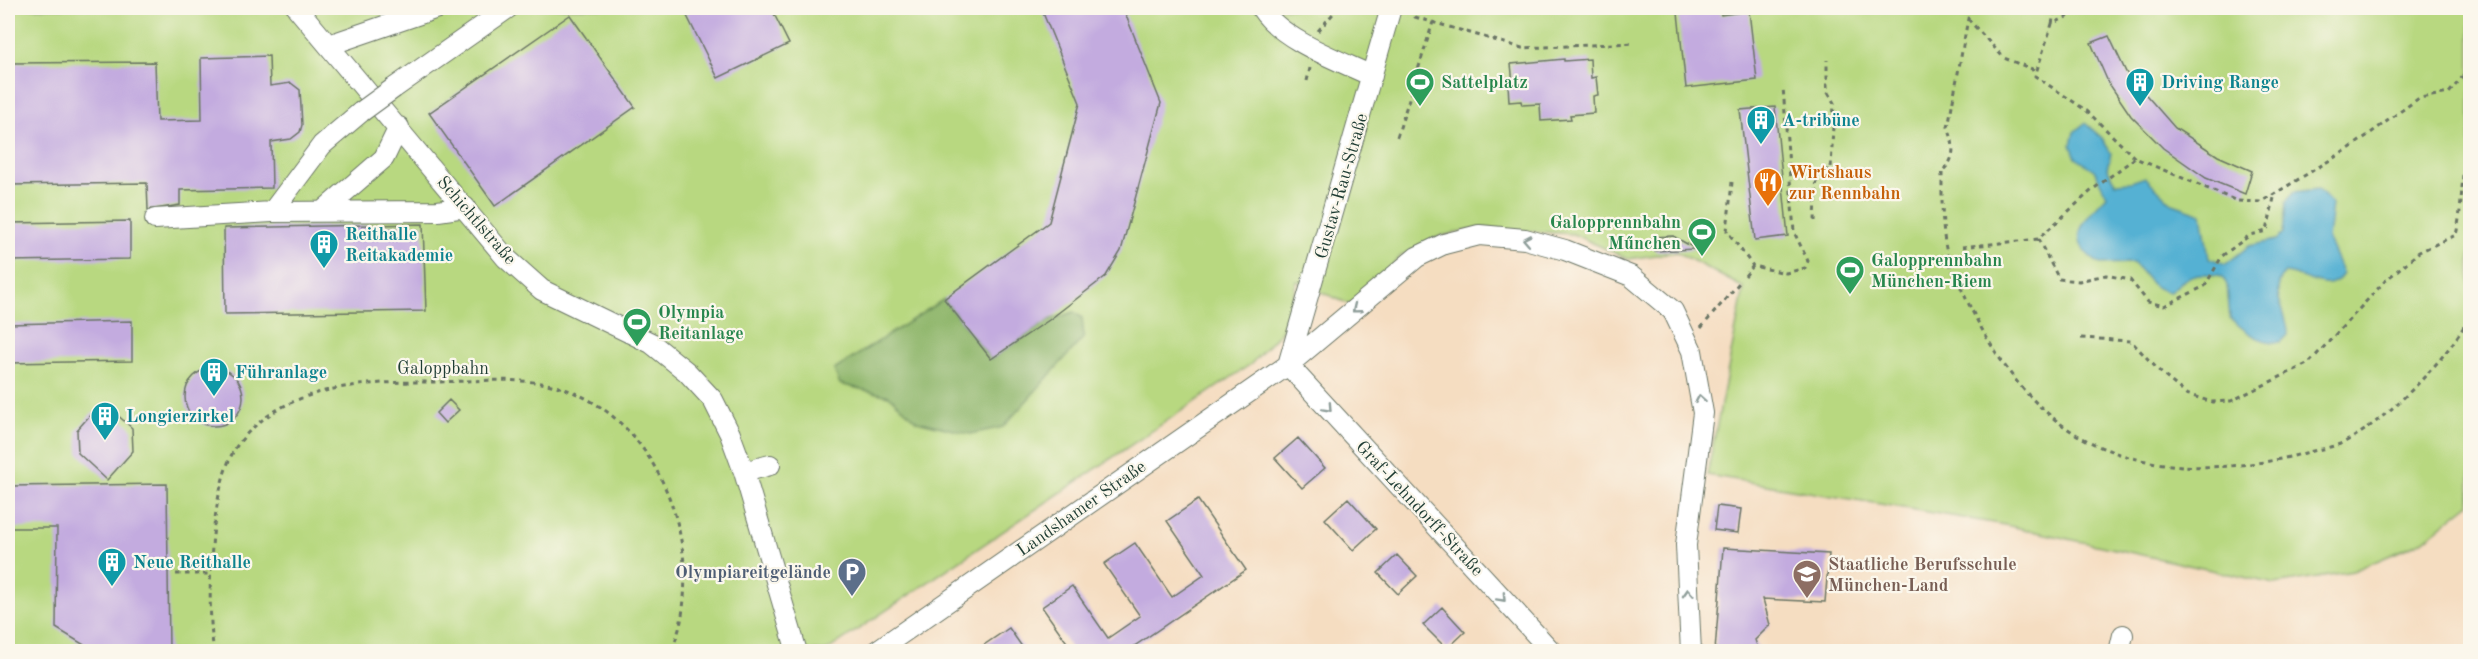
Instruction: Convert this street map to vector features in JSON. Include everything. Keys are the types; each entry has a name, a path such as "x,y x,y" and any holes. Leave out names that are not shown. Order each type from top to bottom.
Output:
{"street":[{"name":"Schichtlstraße","path":"297,8 399,127 506,258 542,290 651,343 687,372 713,400 730,434 744,472 797,651"},
{"path":"329,45 437,8"},
{"path":"272,212 322,145 361,112 508,8"},
{"path":"1261,8 1266,16 1303,44 1372,76"},
{"name":"Gustav-Rau-Straße","path":"1288,365 1391,8"},
{"path":"324,210 384,158 399,127"},
{"path":"155,219 324,210 438,212 465,207"},
{"name":"Landshamer Straße","path":"875,651 1288,365 1417,257 1444,244 1479,235 1525,239 1565,250 1631,276 1673,311 1688,343 1703,413 1686,546 1691,651"},
{"name":"Graf-Lehndorff-Straße","path":"1288,365 1552,651"},
{"path":"744,472 770,465"}],"path":[{"path":"1303,44 1325,26 1338,8"},
{"path":"1417,8 1415,17 1522,48 1635,43"},
{"path":"1970,8 1948,127 1954,145 1951,163 1942,171 1942,203 1949,261 1977,320 2013,380 2057,422 2100,445 2133,457 2191,468 2274,462 2341,444 2390,411 2434,366 2470,315"},
{"path":"2035,76 2055,8"},
{"path":"2052,24 2085,8"},
{"path":"1968,19 2004,58 2032,69 2035,76 2087,111 2134,158 2237,201 2261,202 2350,148 2419,98 2449,93 2470,68"},
{"path":"1396,137 1433,22"},
{"path":"1789,172 1831,170 1834,103 1827,91 1827,60"},
{"path":"1732,182 1726,231 1753,266 1786,273 1805,268 1808,261 1794,232 1783,87"},
{"path":"2081,338 2131,341 2163,375 2186,394 2212,402 2230,401 2309,363 2385,281 2419,252 2456,235 2463,205 2463,160 2470,135"},
{"path":"1962,247 2038,239 2092,190 2134,158"},
{"path":"1815,221 1816,171"},
{"path":"1782,182 1789,181"},
{"path":"2038,239 2059,279 2079,281 2106,275 2130,280 2148,302 2164,306 2205,286 2222,256 2250,235 2267,231 2275,193"},
{"path":"1745,276 1753,266"},
{"path":"1688,343 1739,283"},
{"name":"Galoppbahn","path":"214,651 210,574 216,514 223,478 237,444 269,412 308,394 378,382 521,382 563,388 591,400 618,418 653,461 671,503 681,543 684,578 681,622 672,651"},
{"path":"176,574 210,574"}],"green space":[{"name":"Olympia Reitanlage","path":"8,8 2470,8 2470,503 2421,542 2353,571 2275,584 2005,525 1707,475 1744,288 1677,252 1628,259 1573,234 1481,228 1440,236 1402,255 1351,305 1297,281 1283,329 1251,364 826,651 8,651"},
{"path":"944,299 991,359 1049,320 1074,312 1082,318 1084,337 1003,427 970,434 917,421 889,396 840,384 834,370"}],"water":[{"path":"2085,123 2102,138 2111,153 2107,168 2116,183 2131,182 2145,177 2173,204 2202,214 2209,258 2226,264 2249,246 2276,240 2283,234 2286,202 2294,192 2318,189 2332,204 2328,239 2343,274 2337,281 2323,284 2285,273 2280,281 2278,296 2288,335 2281,342 2273,342 2253,336 2230,318 2227,285 2222,276 2193,275 2170,292 2153,285 2133,263 2100,264 2088,255 2079,238 2091,213 2107,196 2094,170 2076,158 2071,145 2074,132"}],"building":[{"path":"683,8 771,8 789,44 718,78"},
{"path":"1041,8 1123,8 1161,103 1121,251 1106,276 1049,320 991,359 944,299 1049,222 1080,103"},
{"path":"1720,8 1721,15 1749,11 1757,80 1686,88 1678,13"},
{"path":"570,15 635,107 495,206 429,113"},
{"name":"Driving Range","path":"2109,36 2126,72 2175,128 2218,156 2252,171 2245,194 2206,178 2163,148 2131,116 2108,82 2091,43"},
{"path":"269,56 270,86 291,83 300,90 302,125 300,132 291,139 271,142 272,188 180,190 180,205 148,210 147,183 8,185 8,63 155,62 157,121 202,120 201,58"},
{"path":"1564,59 1564,61 1590,59 1591,78 1596,77 1598,95 1593,96 1594,113 1570,115 1571,119 1541,121 1540,104 1522,105 1521,101 1509,102 1508,83 1513,83 1511,64"},
{"name":"A-tribüne","path":"1775,107 1788,236 1755,240 1740,110"},
{"path":"130,221 130,259 8,261 8,223"},
{"name":"Reithalle Reitakademie","path":"423,224 426,311 225,314 224,228"},
{"path":"1673,236 1696,249 1655,251 1653,237"},
{"path":"132,321 132,361 8,363 8,324"},
{"name":"Führanlage","path":"214,368 230,373 238,381 243,397 238,413 230,421 214,426 198,421 190,413 185,397 190,381 198,373"},
{"path":"449,400 459,410 445,423 436,413"},
{"name":"Longierzirkel","path":"92,413 115,413 132,428 133,451 107,480 78,453 77,430"},
{"path":"1298,438 1325,468 1302,488 1275,458"},
{"name":"Neue Reithalle","path":"167,484 169,651 94,651 56,628 57,528 8,528 8,486"},
{"path":"1348,498 1376,529 1353,550 1325,519"},
{"path":"1198,500 1246,570 1127,651 1073,651 1042,607 1072,586 1108,638 1140,616 1104,564 1135,543 1172,597 1204,575 1167,521"},
{"path":"1717,506 1741,509 1738,533 1714,530"},
{"name":"Staatliche Berufsschule München-Land","path":"1723,548 1829,554 1825,602 1763,599 1770,625 1755,640 1759,651 1715,651"},
{"path":"1397,555 1417,576 1398,594 1378,573"},
{"path":"1442,607 1465,632 1447,649 1423,625"},
{"path":"1009,628 1025,651 975,651"}],"place":[{"name":"Sattelplatz","path":"1420,108"},
{"name":"Driving Range","path":"2140,108"},
{"name":"A-tribüne","path":"1761,146"},
{"name":"Wirtshaus zur Rennbahn","path":"1768,208"},
{"name":"Galopprennbahn Műnchen","path":"1702,258"},
{"name":"Reithalle Reitakademie","path":"324,270"},
{"name":"Galopprennbahn München-Riem","path":"1850,296"},
{"name":"Olympia Reitanlage","path":"637,348"},
{"name":"Führanlage","path":"214,398"},
{"name":"Longierzirkel","path":"105,442"},
{"name":"Neue Reithalle","path":"112,588"},
{"name":"Olympiareitgelände","path":"852,598"},
{"name":"Staatliche Berufsschule München-Land","path":"1807,600"}]}
